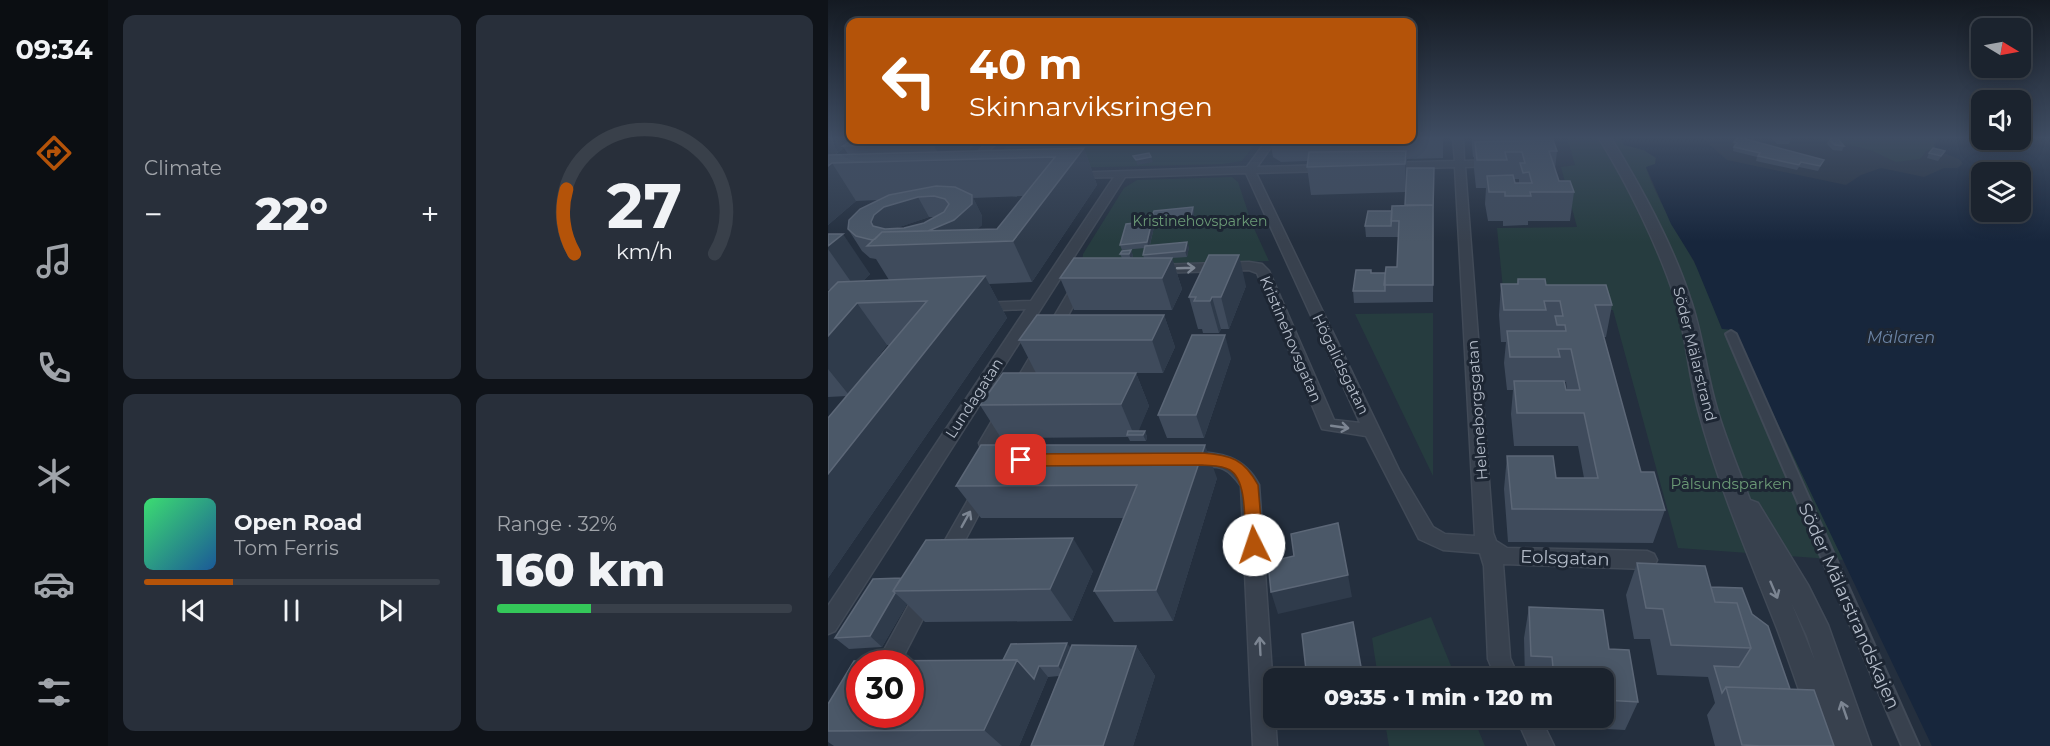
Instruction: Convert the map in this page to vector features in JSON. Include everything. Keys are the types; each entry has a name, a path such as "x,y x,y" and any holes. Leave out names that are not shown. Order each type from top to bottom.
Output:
{"street":[{"name":"Lundagatan","path":"828,624 1122,173"},
{"path":"1055,175 1130,173"},
{"name":"Högalidsgatan","path":"1251,173 1392,472 1426,533 1443,542 1486,545"},
{"name":"Heleneborgsgatan","path":"1461,173 1486,545 1494,566 1499,659 1503,668"},
{"name":"Söder Mälarstrand","path":"1625,173 1671,266 1683,299 1696,349 1707,408 1730,477 1833,746"},
{"name":"Kristinehovsgatan","path":"1144,270 1258,267 1263,271 1328,425 1373,431"},
{"path":"1021,460 999,460 991,454 987,443 1086,272 1055,274"},
{"path":"969,307 1034,305"},
{"name":"Söder Mälarstrandskajen","path":"1731,334 1911,746"},
{"path":"1172,459 1221,460 1237,466 1250,485 1265,746"},
{"path":"895,650 999,460"},
{"name":"Söder Mälarstrand","path":"1730,477 1778,556 1819,634 1857,746"},
{"name":"Eolsgatan","path":"1486,545 1504,556 1647,560"},
{"path":"1533,728 1542,746"}],"green space":[{"name":"Pålsundsparken","path":"1563,173 1648,173 1697,268 1722,329 1733,329 1844,560 1678,548 1613,310 1505,309 1497,228 1577,227"},
{"name":"Kristinehovsparken","path":"1232,177 1238,182 1252,224 1269,261 1082,267 1083,254 1124,188 1137,180"},
{"path":"1433,313 1433,476 1355,314"},
{"path":"1431,617 1452,668 1376,668 1372,638"},
{"path":"1386,728 1478,728 1485,746 1389,746"}],"water":[{"name":"Mälaren","path":"1649,173 1788,173 1846,185 1867,173 1904,173 1924,177 1933,173 1971,173 1971,222 2031,222 2031,173 2050,173 2050,746 1932,746 1733,330 1722,329 1694,261 1671,224"}],"building":[{"path":"1042,173 1065,173 1013,241 867,246 882,232 997,229"},
{"path":"1407,173 1434,173 1433,210 1433,205 1405,205"},
{"path":"1529,173 1556,173 1559,181 1570,181 1574,192 1530,192 1531,196 1505,196 1505,192 1489,192 1487,176 1513,175 1515,183 1532,183"},
{"path":"936,186 955,187 972,195 972,204 954,220 928,231 882,232 872,240 856,236 848,229 849,220 860,209 889,195","holes":["934,196 945,199 949,204 944,212 924,223 904,228 885,229 873,226 871,222 874,215 884,207 918,197"]},
{"path":"1433,205 1433,285 1384,285 1386,267 1397,267 1399,221 1391,221 1392,206"},
{"path":"1193,207 1191,216 1151,219 1154,211"},
{"path":"1368,211 1392,211 1391,226 1365,226"},
{"path":"1152,221 1147,242 1120,245 1126,224"},
{"path":"828,234 843,234 828,246"},
{"path":"1187,242 1185,251 1143,255 1145,246"},
{"path":"1131,250 1129,254 1120,254 1122,251"},
{"path":"1209,255 1239,255 1221,297 1212,297 1210,301 1194,301 1196,297 1189,297"},
{"path":"1074,258 1172,258 1162,278 1060,278"},
{"path":"1356,270 1385,273 1385,291 1353,291"},
{"path":"985,276 828,474 828,418 927,301 857,303 828,336 828,292 838,282"},
{"path":"1518,279 1545,279 1546,285 1606,285 1612,305 1595,305 1641,472 1654,472 1665,510 1512,509 1507,456 1553,456 1556,478 1598,478 1584,413 1517,413 1514,381 1564,381 1566,390 1580,390 1571,349 1558,349 1560,357 1510,357 1507,331 1566,331 1565,325 1557,325 1555,316 1563,316 1560,301 1544,301 1546,310 1504,310 1501,284 1518,284"},
{"path":"1037,315 1164,315 1152,340 1019,340"},
{"path":"1192,335 1225,335 1196,415 1158,415"},
{"path":"1003,373 1136,373 1121,404 980,405"},
{"path":"1128,431 1145,431 1143,435 1127,435"},
{"path":"981,445 1205,445 1156,590 1094,591 1137,485 956,486"},
{"path":"1338,523 1348,575 1271,592 1268,562 1294,556 1291,534"},
{"path":"1073,538 1050,589 893,591 926,540"},
{"path":"1637,563 1705,566 1715,602 1737,603 1751,648 1671,645 1663,609 1646,608"},
{"path":"901,578 870,636 835,638 873,579"},
{"path":"1711,587 1742,588 1752,614 1768,626 1790,689 1726,687 1722,693 1714,666 1739,667 1751,648 1737,603 1715,602"},
{"path":"1529,607 1603,610 1609,649 1629,650 1638,702 1614,701 1614,668 1553,668 1552,657 1531,656"},
{"path":"1353,622 1361,668 1306,668 1302,634"},
{"path":"1067,643 1058,666 1039,666 1034,679 1017,660 1003,660 1011,644"},
{"path":"1072,645 1136,646 1103,746 1031,746"},
{"path":"1017,660 984,730 828,731 828,704 846,674 846,728 924,728 924,661"},
{"path":"1726,687 1814,690 1834,746 1742,745"}],"route":[{"path":"1021,460 1221,460 1237,466 1250,485 1254,545"}]}
